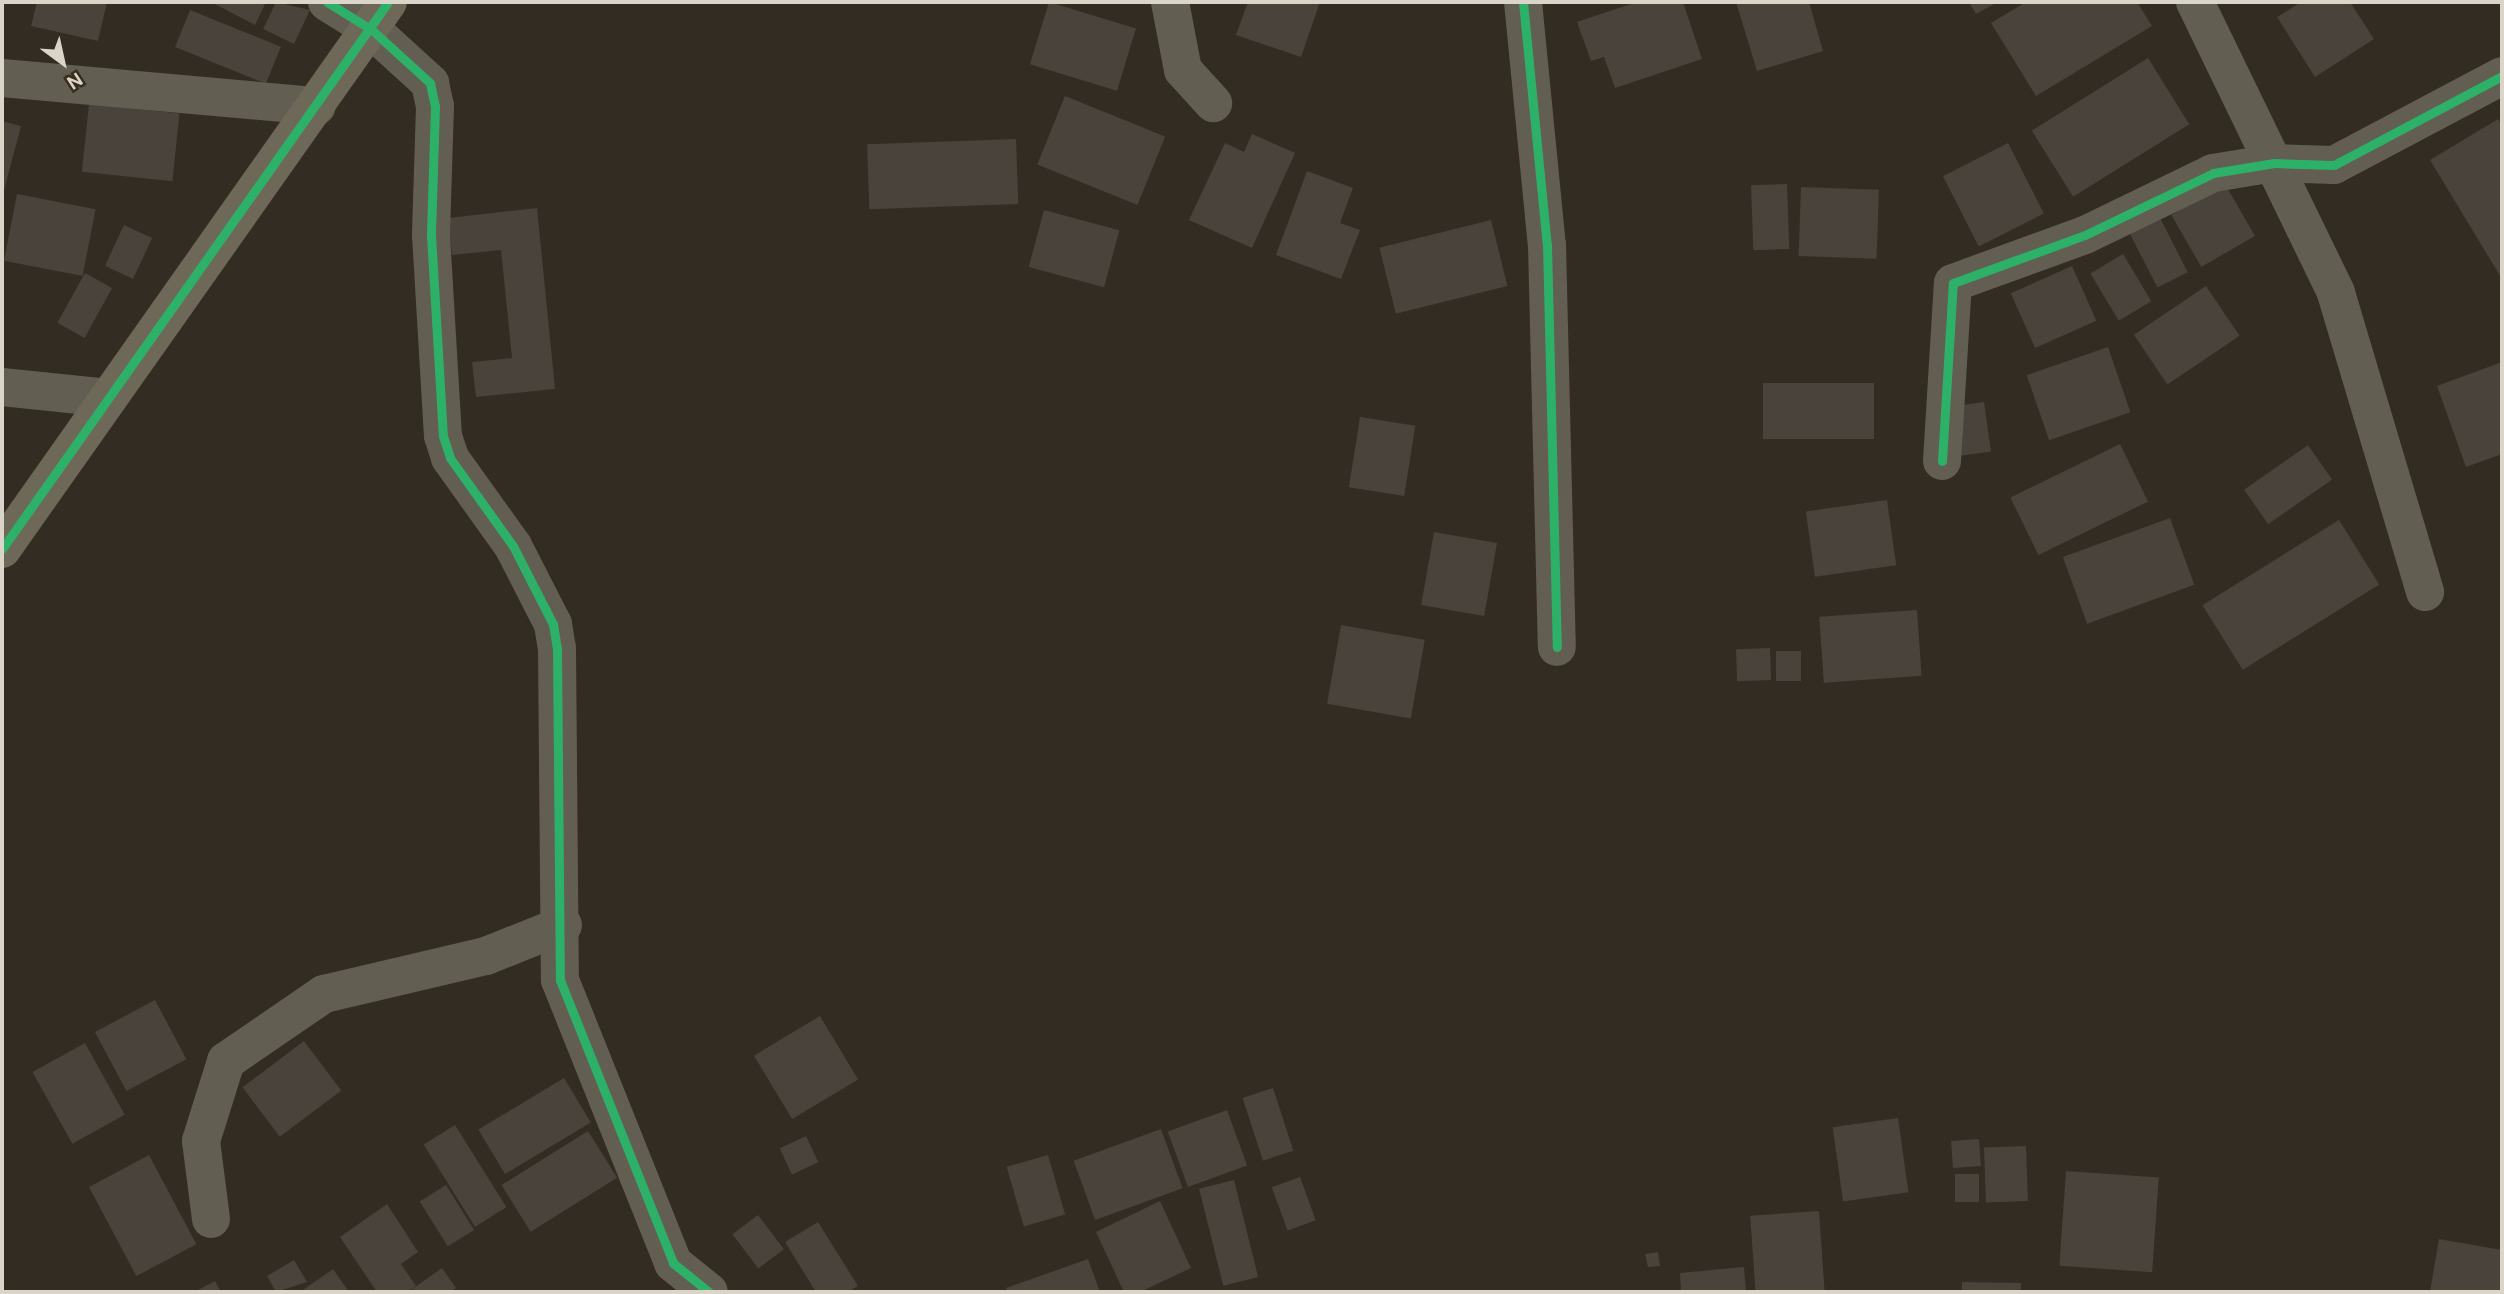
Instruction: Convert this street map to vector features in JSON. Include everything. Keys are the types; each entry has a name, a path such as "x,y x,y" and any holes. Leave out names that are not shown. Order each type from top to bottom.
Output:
{"street":[{"path":"327,2 380,16 418,66 435,106 430,235 443,436 553,624 561,684 563,925 560,980 568,1009 673,1263 709,1292"},
{"path":"1170,2 1183,70 1213,103"},
{"path":"1523,2 1547,245 1558,647"},
{"path":"2195,2 2336,293 2425,592"},
{"path":"2,550 380,16"},
{"path":"1942,461 1953,283 2085,235 2213,173 2274,163 2334,165 2502,76"},
{"path":"2,78 317,106"},
{"path":"2,387 108,398"},
{"path":"211,1219 201,1141 226,1061 324,994 486,956 563,925"}],"building":[{"path":"37,2 107,2 98,41 31,26"},
{"path":"211,2 266,2 255,25"},
{"path":"276,2 310,10 294,44 263,29"},
{"path":"1049,2 1136,29 1117,91 1030,64"},
{"path":"1248,2 1320,2 1301,57 1236,35"},
{"path":"1637,2 1683,2 1702,59 1615,88 1604,57 1591,61 1577,22"},
{"path":"1736,2 1809,2 1823,51 1757,71"},
{"path":"1969,2 1998,2 1976,14"},
{"path":"2026,2 2137,2 2152,26 2036,96 1991,23"},
{"path":"2301,2 2350,2 2374,39 2315,77 2277,17"},
{"path":"190,10 281,47 266,84 175,47"},
{"path":"2148,58 2189,124 2073,197 2032,131"},
{"path":"1065,96 1165,136 1137,205 1037,165"},
{"path":"89,104 180,114 172,181 82,172"},
{"path":"2498,119 2502,126 2502,279 2430,160"},
{"path":"2,121 21,126 3,194 2,194"},
{"path":"1252,134 1295,153 1252,248 1189,220 1225,143 1244,152"},
{"path":"1016,139 1018,204 869,209 867,144"},
{"path":"2008,143 2044,213 1979,247 1943,176"},
{"path":"1307,171 1353,188 1340,223 1360,230 1341,279 1276,255"},
{"path":"1787,184 1789,249 1753,250 1751,185"},
{"path":"2225,184 2255,236 2201,267 2171,215"},
{"path":"1801,187 1879,190 1877,259 1799,256"},
{"path":"17,194 96,209 83,276 4,261"},
{"path":"537,208 555,389 476,397 472,362 512,358 501,250 452,255 448,218"},
{"path":"2155,208 2188,272 2157,288 2125,223"},
{"path":"1044,210 1119,230 1104,287 1029,267"},
{"path":"1491,220 1507,286 1396,314 1379,248"},
{"path":"124,225 152,238 133,279 105,266"},
{"path":"2123,254 2151,301 2119,321 2090,274"},
{"path":"2072,266 2096,321 2035,348 2011,293"},
{"path":"85,273 112,288 84,338 57,323"},
{"path":"2206,286 2240,336 2167,384 2134,335"},
{"path":"2108,347 2130,412 2049,440 2027,375"},
{"path":"2502,362 2502,454 2466,467 2437,386"},
{"path":"1763,383 1874,383 1874,439 1763,439"},
{"path":"1984,402 1991,452 1958,456 1951,407"},
{"path":"1360,417 1415,426 1404,496 1349,487"},
{"path":"2120,444 2148,502 2038,555 2010,497"},
{"path":"2308,445 2332,479 2268,524 2244,490"},
{"path":"1887,500 1896,565 1815,577 1806,511"},
{"path":"2170,518 2194,585 2087,624 2063,557"},
{"path":"2339,520 2379,584 2243,670 2202,605"},
{"path":"1434,532 1497,543 1484,616 1421,605"},
{"path":"1917,610 1922,676 1824,683 1819,617"},
{"path":"1341,625 1425,640 1411,719 1327,704"},
{"path":"1770,648 1771,680 1737,681 1736,649"},
{"path":"1776,651 1801,651 1801,681 1776,681"},
{"path":"155,1000 186,1059 126,1091 95,1032"},
{"path":"820,1016 858,1079 792,1119 754,1056"},
{"path":"304,1041 341,1091 280,1137 243,1087"},
{"path":"85,1043 125,1115 72,1144 33,1072"},
{"path":"564,1078 591,1123 505,1174 478,1130"},
{"path":"1273,1088 1293,1151 1263,1161 1243,1098"},
{"path":"1227,1110 1247,1165 1188,1187 1168,1132"},
{"path":"1898,1118 1908,1192 1843,1201 1833,1127"},
{"path":"455,1125 506,1207 475,1227 424,1145"},
{"path":"1161,1129 1183,1188 1095,1220 1074,1161"},
{"path":"588,1131 617,1178 531,1232 501,1185"},
{"path":"806,1136 818,1162 792,1175 780,1148"},
{"path":"1979,1139 1981,1166 1953,1168 1951,1141"},
{"path":"2026,1146 2028,1201 1986,1202 1984,1147"},
{"path":"149,1155 196,1244 136,1276 89,1187"},
{"path":"1048,1155 1065,1215 1024,1226 1007,1167"},
{"path":"2066,1171 2159,1177 2152,1272 2059,1266"},
{"path":"1955,1174 1979,1174 1979,1202 1955,1202"},
{"path":"1300,1177 1316,1220 1288,1230 1272,1187"},
{"path":"1234,1180 1258,1277 1223,1286 1199,1189"},
{"path":"446,1185 474,1230 448,1246 420,1201"},
{"path":"1160,1201 1191,1268 1140,1292 1124,1292 1096,1232"},
{"path":"387,1204 418,1252 401,1264 416,1286 406,1292 377,1292 340,1237"},
{"path":"1819,1211 1825,1292 1755,1292 1750,1216"},
{"path":"758,1215 784,1249 758,1269 732,1234"},
{"path":"818,1222 858,1286 847,1292 816,1292 785,1242"},
{"path":"2439,1239 2502,1250 2502,1292 2430,1292"},
{"path":"1658,1252 1660,1266 1648,1267 1645,1254"},
{"path":"1088,1259 1100,1292 1008,1292 1006,1288"},
{"path":"294,1260 307,1282 276,1292 267,1276"},
{"path":"1744,1267 1746,1292 1681,1292 1680,1273"},
{"path":"442,1268 456,1288 450,1292 408,1292"},
{"path":"333,1269 349,1292 300,1292"},
{"path":"215,1281 221,1292 194,1292"},
{"path":"1962,1282 2021,1283 2021,1292 1962,1292"}],"cycle path":[{"path":"327,2 372,30 430,83 435,106 431,235 443,436 450,458 513,546 553,624 557,648 560,980 673,1263 709,1292"},
{"path":"2,549 388,2"},
{"path":"1523,2 1547,245 1557,647"},
{"path":"1942,461 1953,283 2085,235 2213,173 2274,163 2334,165 2502,76"}]}
